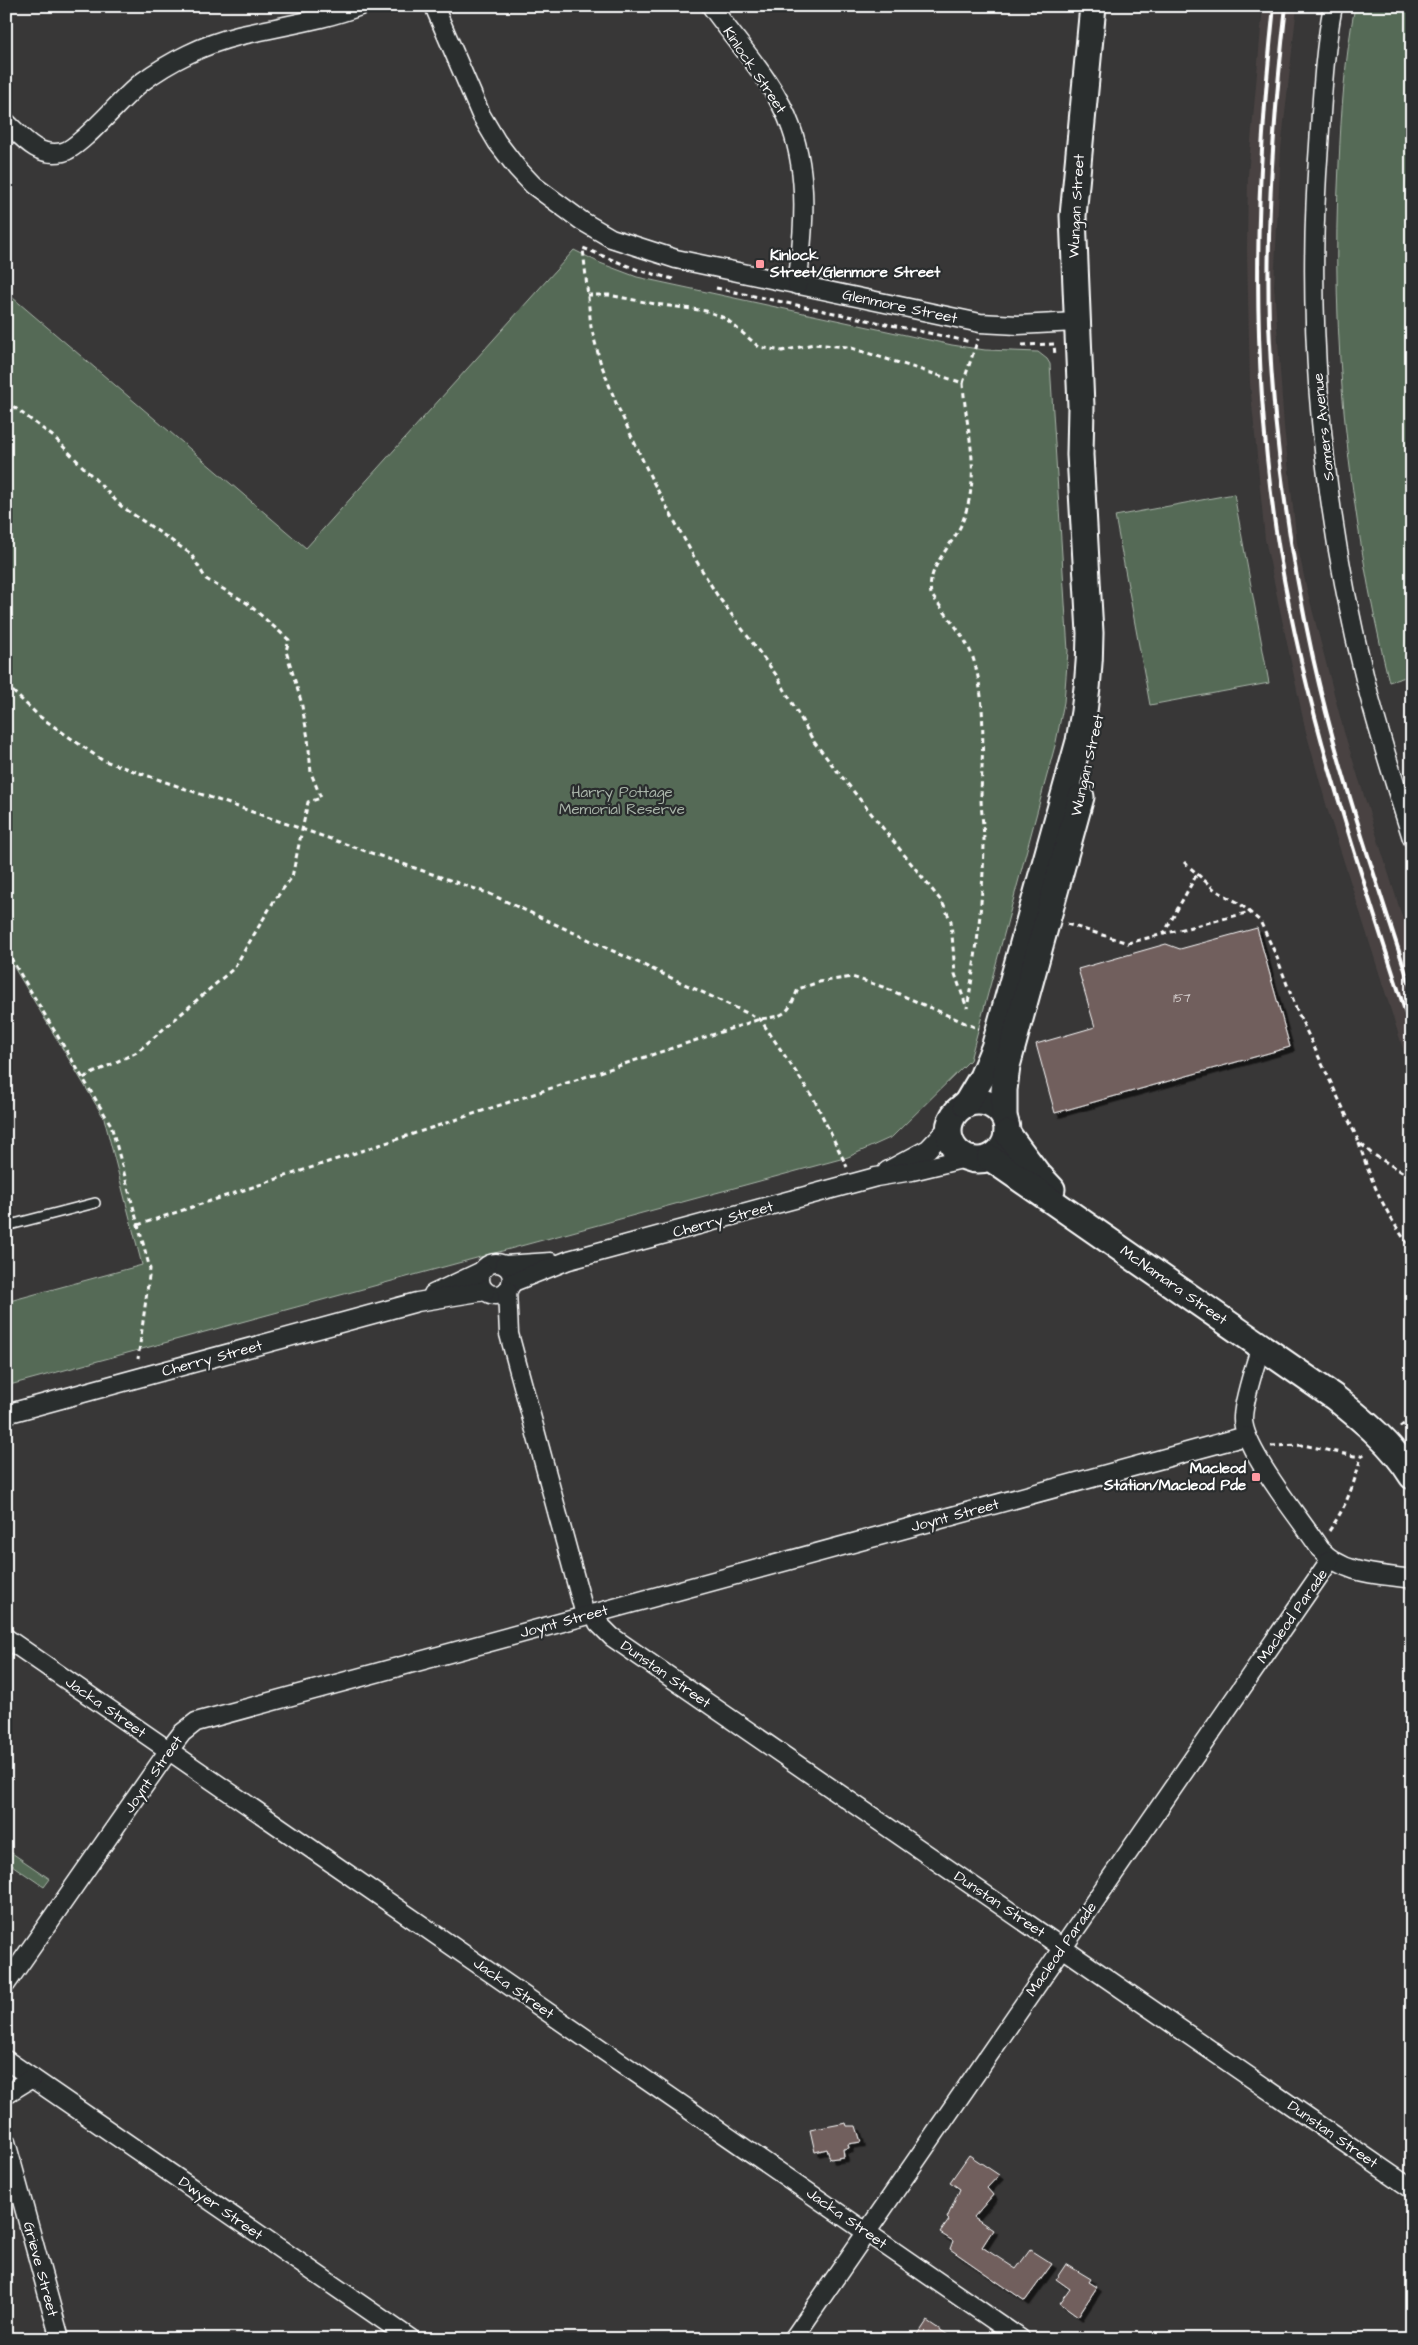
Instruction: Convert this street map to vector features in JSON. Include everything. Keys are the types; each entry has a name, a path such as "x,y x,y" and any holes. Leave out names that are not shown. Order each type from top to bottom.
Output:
{"street":[{"path":"6,122 39,150 47,153 64,152 80,142 117,104 142,82 194,52 237,36 318,19 360,6"},
{"name":"Glenmore Street","path":"434,6 481,115 517,168 557,204 611,238 676,259 980,322 1018,325 1076,322"},
{"name":"Kinlock Street","path":"711,6 763,77 790,125 798,151 803,191 804,216 797,285"},
{"name":"Wungan Street","path":"966,1104 982,1077 997,1037 1079,741 1090,663 1080,455 1081,406 1073,216 1093,6"},
{"name":"Somers Avenue","path":"1333,6 1321,112 1315,222 1314,316 1322,427 1335,529 1353,626 1376,720 1412,838"},
{"name":"Wungan Street","path":"1006,1125 1004,1090 1007,1066 1049,919 1094,746 1102,702 1106,628 1099,516 1093,455 1081,406"},
{"path":"983,1102 999,1110 1006,1125 1002,1148 978,1158 952,1145 949,1127 952,1117 966,1104 983,1102"},
{"name":"McNamara Street","path":"1006,1125 1037,1173 1086,1225"},
{"name":"Cherry Street","path":"876,1177 928,1149 949,1127"},
{"name":"McNamara Street","path":"978,1158 1086,1225 1334,1397 1360,1417 1383,1440 1412,1476"},
{"name":"Cherry Street","path":"509,1287 569,1260 876,1177 978,1158"},
{"name":"Cherry Street","path":"504,1265 569,1260"},
{"path":"492,1264 504,1265 510,1273 509,1287 499,1295 487,1292 480,1280 482,1271 492,1264"},
{"name":"Cherry Street","path":"417,1302 482,1271"},
{"name":"Dunstan Street","path":"509,1287 510,1334"},
{"name":"Cherry Street","path":"6,1414 417,1302 487,1292"},
{"name":"Dunstan Street","path":"487,1292 510,1334 590,1614 598,1624 612,1637 1412,2188"},
{"path":"1261,1346 1243,1416 1250,1443 1320,1549 1330,1560 1356,1570 1412,1579"},
{"name":"Joynt Street","path":"6,1984 169,1750 189,1726 202,1720 590,1614 1250,1443"},
{"name":"Macleod Parade","path":"793,2339 1330,1560"},
{"name":"Jacka Street","path":"6,1638 1021,2339"},
{"name":"Dwyer Street","path":"6,2060 411,2339"},
{"path":"6,2094 32,2078"},
{"name":"Grieve Street","path":"6,2142 60,2339"}],"lane":[{"path":"6,1226 95,1203"}],"path":[{"path":"680,280 638,270 583,248 591,327 603,369 616,403 659,494 717,595 777,676 814,742 942,902 951,921 955,974 966,1008 975,967 984,840 981,806 982,734 980,690 974,659 964,640 931,594 929,586 934,570 961,526 971,493 974,473 973,448 962,384 977,342 980,322"},
{"path":"714,288 877,323 986,343"},
{"path":"587,295 609,295 706,311 725,318 759,347 782,350 814,344 848,347 942,375 962,384"},
{"path":"1019,345 1054,344 1055,363"},
{"path":"6,401 54,438 121,506 191,554 206,579 247,603 289,640 286,651 301,701 308,738 311,773 321,798 308,802 304,830 292,877 274,901 234,968 137,1052 83,1078"},
{"path":"6,685 39,716 102,760 490,894 760,1019 814,1099 854,1183"},
{"path":"1184,862 1215,890 1239,904 1260,921 1276,955 1297,1011 1359,1142 1366,1165 1393,1222 1412,1249"},
{"path":"1163,935 1197,874"},
{"path":"1049,919 1128,943 1250,912"},
{"path":"6,950 112,1125 150,1269 135,1379"},
{"path":"138,1225 760,1019 780,1017 792,1006 798,989 819,982 852,977 891,990 997,1037"},
{"path":"1359,1142 1371,1153 1412,1178"},
{"path":"1403,1425 1412,1418"},
{"path":"1250,1443 1270,1446 1303,1445 1361,1456"},
{"path":"1326,1535 1343,1509 1361,1456 1367,1452"}],"shaded area":[{"path":"1263,6 1297,6 1281,149 1274,285 1284,427 1297,543 1306,586 1344,732 1412,948 1412,1077 1328,811 1305,728 1265,539 1250,383 1247,251 1248,175"}],"green space":[{"path":"1355,6 1412,6 1412,675 1389,682 1363,554 1353,490 1340,360 1337,295 1339,164 1344,85"},
{"name":"Harry Pottage Memorial Reserve","path":"574,250 600,263 637,277 952,345 985,350 1038,352 1050,364 1068,651 1064,702 1056,742 970,1060 892,1137 848,1157 6,1386 6,1302 142,1265 104,1118 6,954 6,292 306,548"},
{"path":"1234,494 1269,683 1150,705 1115,516"},
{"path":"6,1849 50,1879 44,1887 6,1861"}],"building":[{"path":"1257,928 1290,1047 1055,1113 1036,1044 1095,1027 1078,969 1166,944 1180,949"},
{"path":"846,2123 847,2126 856,2126 861,2142 848,2144 849,2148 843,2149 844,2157 830,2159 827,2149 815,2152 810,2130"},
{"path":"969,2155 999,2175 987,2188 993,2195 974,2217 993,2230 982,2247 1016,2269 1030,2250 1052,2264 1025,2301 950,2249 953,2241 940,2233 949,2220 947,2218 960,2189 950,2182"},
{"path":"1066,2264 1091,2279 1089,2282 1097,2287 1078,2316 1060,2303 1070,2289 1056,2279"},
{"path":"927,2321 954,2339 915,2339"}],"railway":[{"path":"1274,6 1263,138 1258,268 1262,399 1276,531 1300,658 1316,721 1353,847 1412,1033"},
{"path":"1286,6 1272,164 1268,283 1271,365 1278,450 1304,617 1323,700 1359,826 1412,992"}],"place":[{"name":"Kinlock Street/Glenmore Street","path":"760,264"},
{"name":"Macleod Station/Macleod Pde","path":"1256,1477"}]}
